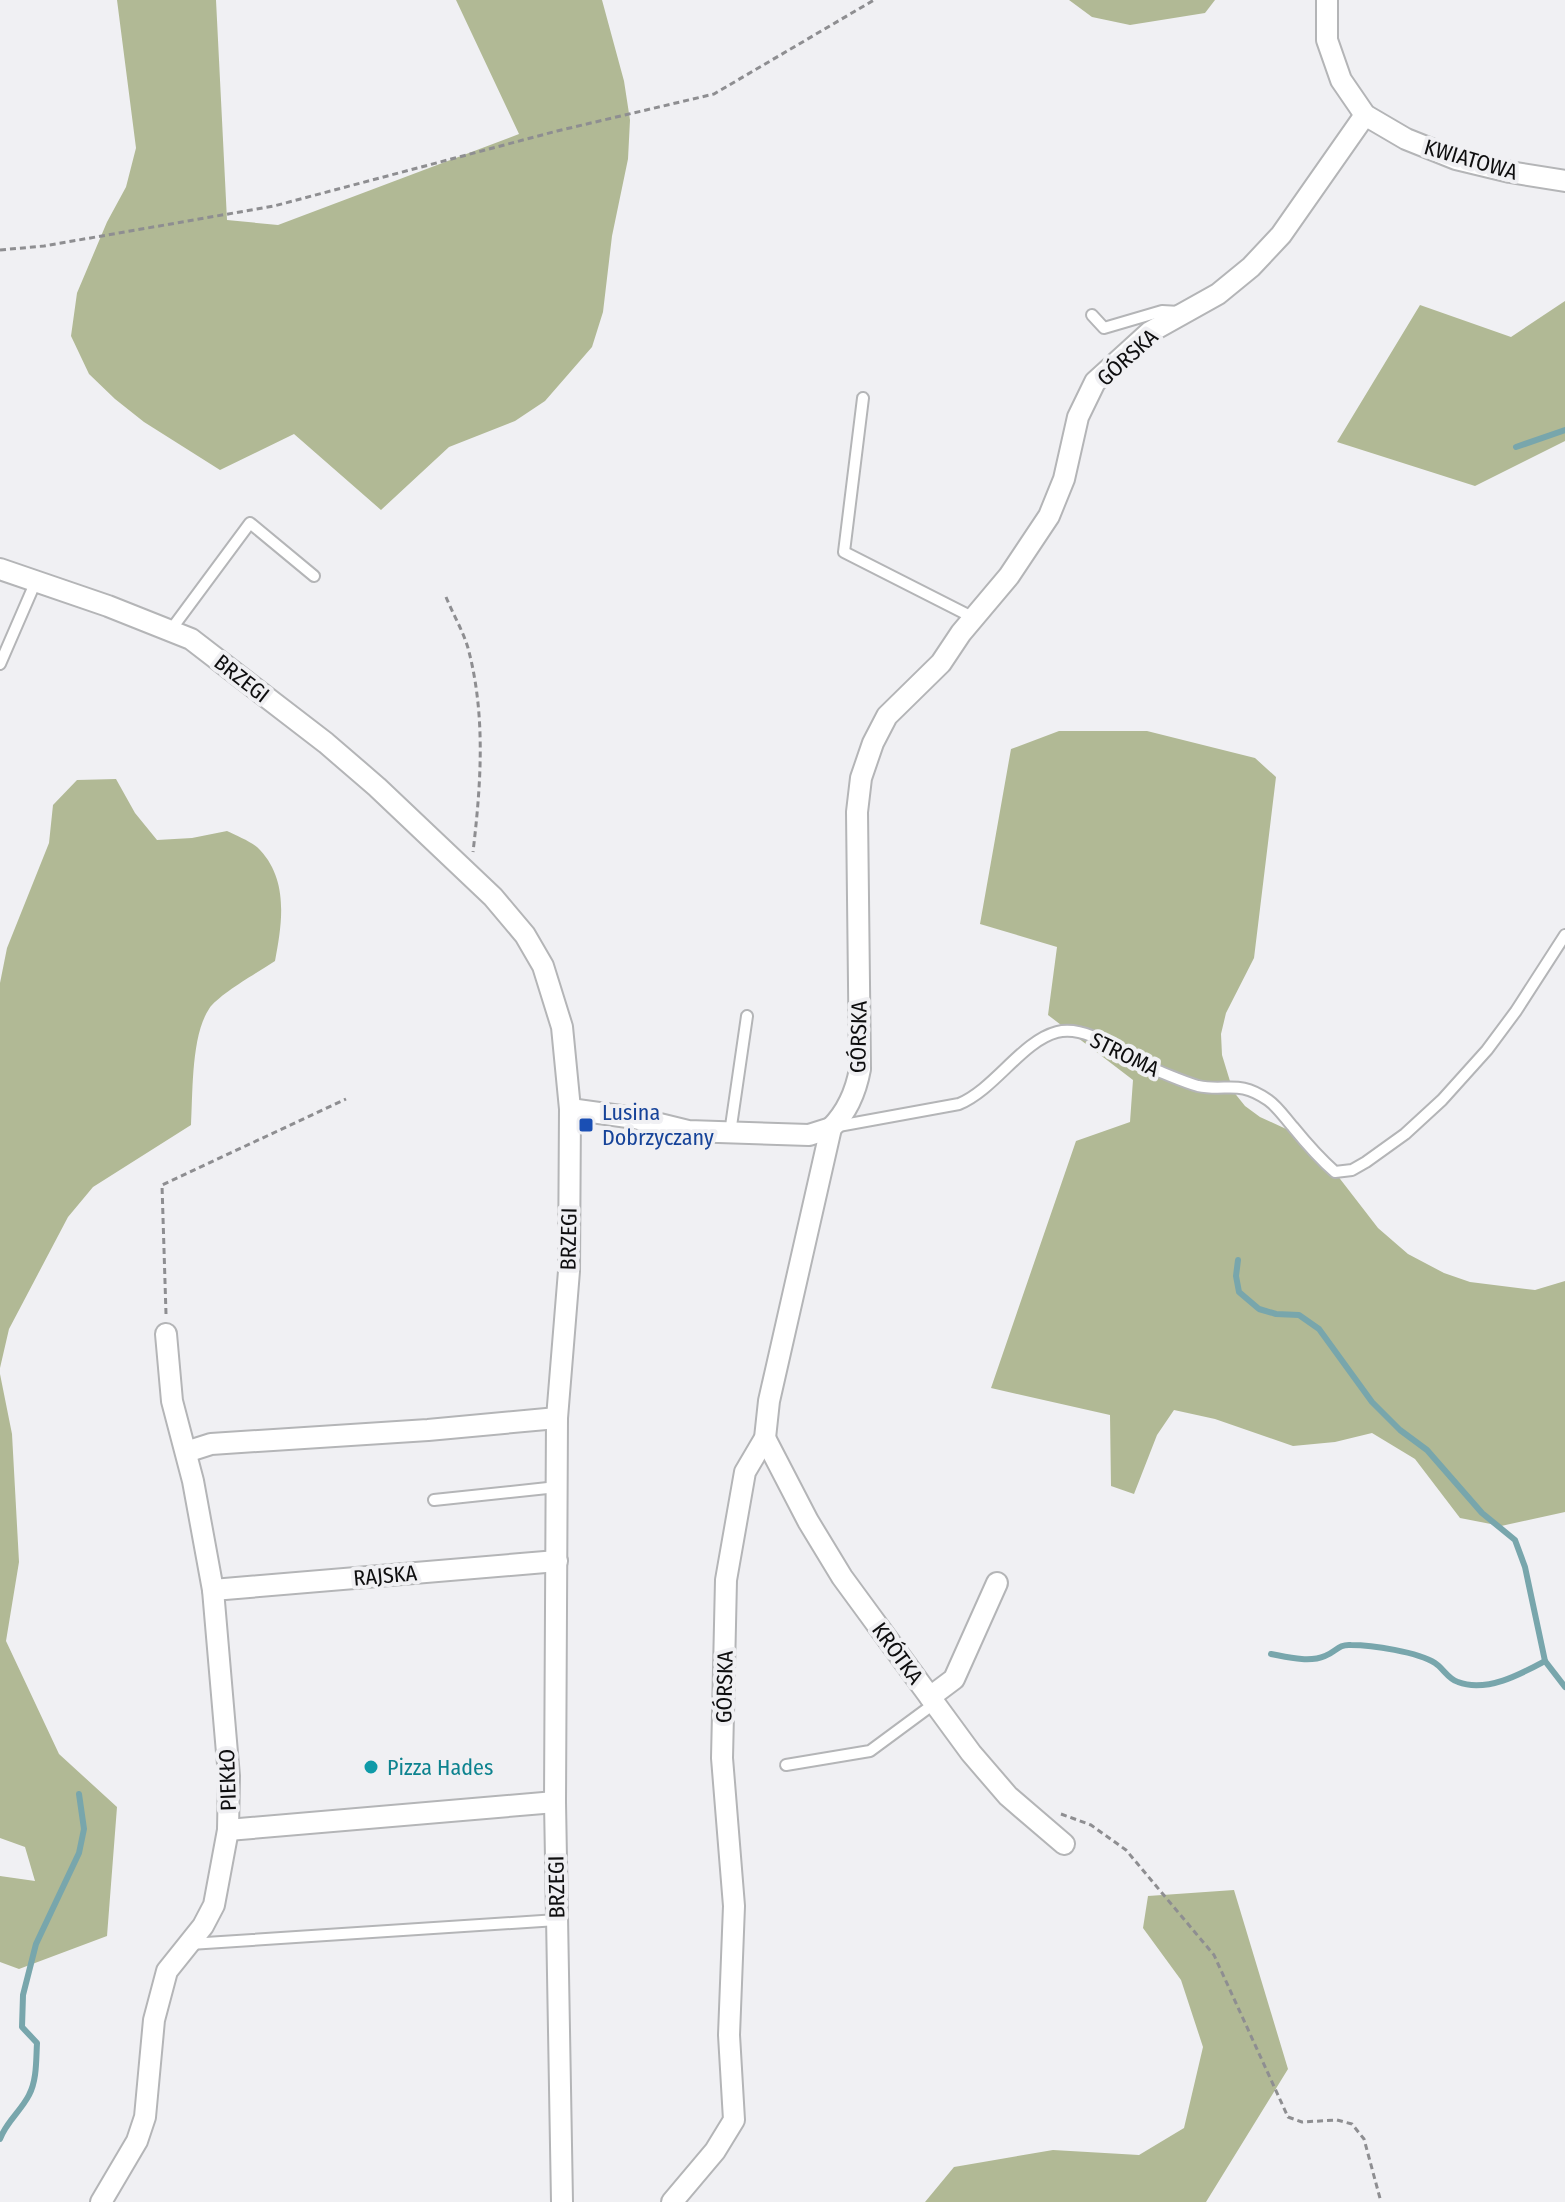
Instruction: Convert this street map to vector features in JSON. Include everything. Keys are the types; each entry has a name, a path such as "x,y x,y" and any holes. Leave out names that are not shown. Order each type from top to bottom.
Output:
{"street":[{"name":"KWIATOWA","path":"1327,0 1327,40 1341,80 1365,115 1406,139 1456,159 1565,181"},
{"name":"GÓRSKA","path":"672,2202 715,2151 734,2120 729,2035 734,1906 722,1758 726,1580 745,1472 765,1438 769,1401 831,1128 841,1118 856,1088 860,1069 857,812 861,778 873,743 887,716 941,663 1031,546 1049,516 1064,479 1078,417 1095,382 1150,332 1218,294 1251,267 1281,235 1365,115"},
{"name":"BRZEGI","path":"0,569 191,639 326,743 471,875 525,935 543,966 562,1027 570,1109 569,1271 557,1418 555,1802 562,2202"},
{"name":"STROMA","path":"570,1109 635,1118 688,1131 809,1135 831,1128"},
{"name":"PIEKŁO","path":"101,2202 137,2141 145,2117 154,2020 167,1971 203,1926 214,1905 228,1830 229,1776 213,1590 186,1452 172,1401 166,1334"},
{"path":"186,1452 211,1444 557,1418"},
{"name":"KRÓTKA","path":"765,1438 808,1521 842,1577 971,1753 1008,1796 1064,1844"},
{"name":"RAJSKA","path":"213,1590 557,1561"},
{"path":"932,1700 954,1679 997,1583"},
{"path":"228,1830 555,1802"}],"lane":[{"path":"1092,315 1104,328 1162,311 1182,312"},
{"path":"863,398 844,552 974,618"},
{"path":"170,631 250,523 314,576"},
{"path":"0,664 36,581"},
{"name":"STROMA","path":"831,1128 959,1104 989,1086 1040,1040 1058,1032 1088,1034 1139,1063 1185,1082 1201,1087 1230,1085 1252,1090 1271,1102 1316,1155 1335,1172 1352,1170 1405,1134 1442,1100 1487,1050 1565,935"},
{"path":"730,1133 747,1016"},
{"path":"434,1500 557,1487"},
{"path":"786,1765 870,1751 932,1700"},
{"path":"188,1945 557,1920"}],"path":[{"path":"0,250 44,246 274,206 557,131 714,94 874,0"},
{"path":"446,597 467,647 479,710 481,784 471,875"},
{"path":"166,1334 162,1185 346,1099"},
{"path":"1050,1811 1091,1825 1126,1850 1214,1955 1288,2117 1302,2122 1337,2120 1352,2124 1364,2139 1381,2202"}],"green space":[{"path":"117,0 216,0 227,220 278,225 519,134 456,0 602,0 624,81 630,120 628,159 612,236 603,312 592,347 545,401 515,421 449,447 381,510 294,434 220,470 144,422 89,374 71,336 77,293 107,222 126,187 136,148"},
{"path":"1069,0 1215,0 1205,13 1130,25 1092,17"},
{"path":"1565,301 1565,441 1475,486 1337,442 1420,305 1511,337"},
{"path":"1059,731 1147,731 1255,758 1276,777 1254,958 1226,1013 1221,1034 1222,1055 1233,1091 1245,1106 1260,1117 1310,1140 1378,1228 1408,1254 1444,1273 1470,1282 1535,1290 1565,1281 1565,1512 1501,1526 1460,1518 1415,1459 1372,1433 1335,1442 1293,1446 1215,1419 1174,1410 1157,1435 1134,1494 1111,1486 1110,1415 991,1388 1076,1141 1130,1122 1133,1080 1048,1015 1057,947 980,924 1011,749"},
{"path":"116,779 135,813 157,840 192,838 227,831 260,850 276,875 281,903 275,961 221,997 203,1020 194,1065 191,1125 93,1187 68,1217 9,1329 0,1368 0,983 7,948 49,843 53,805 77,780"},
{"path":"0,1374 12,1434 19,1562 6,1641 59,1754 117,1807 107,1936 19,1969 0,1962 0,1876 35,1881 25,1847 0,1838"},
{"path":"1234,1890 1288,2069 1206,2202 925,2202 954,2167 1053,2150 1139,2155 1184,2128 1203,2047 1181,1980 1143,1928 1148,1896"}],"waterway":[{"path":"1516,447 1565,430"},
{"path":"1238,1260 1236,1276 1239,1292 1259,1309 1276,1314 1299,1315 1319,1329 1372,1402 1400,1430 1427,1450 1482,1513 1515,1540 1525,1567 1545,1661 1565,1687"},
{"path":"1271,1654 1312,1659 1347,1645 1382,1648 1427,1659 1454,1681 1469,1685 1492,1684 1545,1661"},
{"path":"0,2139 32,2089 37,2043 22,2027 23,1995 36,1944 79,1853 84,1829 79,1794"}],"place":[{"name":"Lusina Dobrzyczany","path":"586,1125"},
{"name":"Pizza Hades","path":"371,1767"}]}
